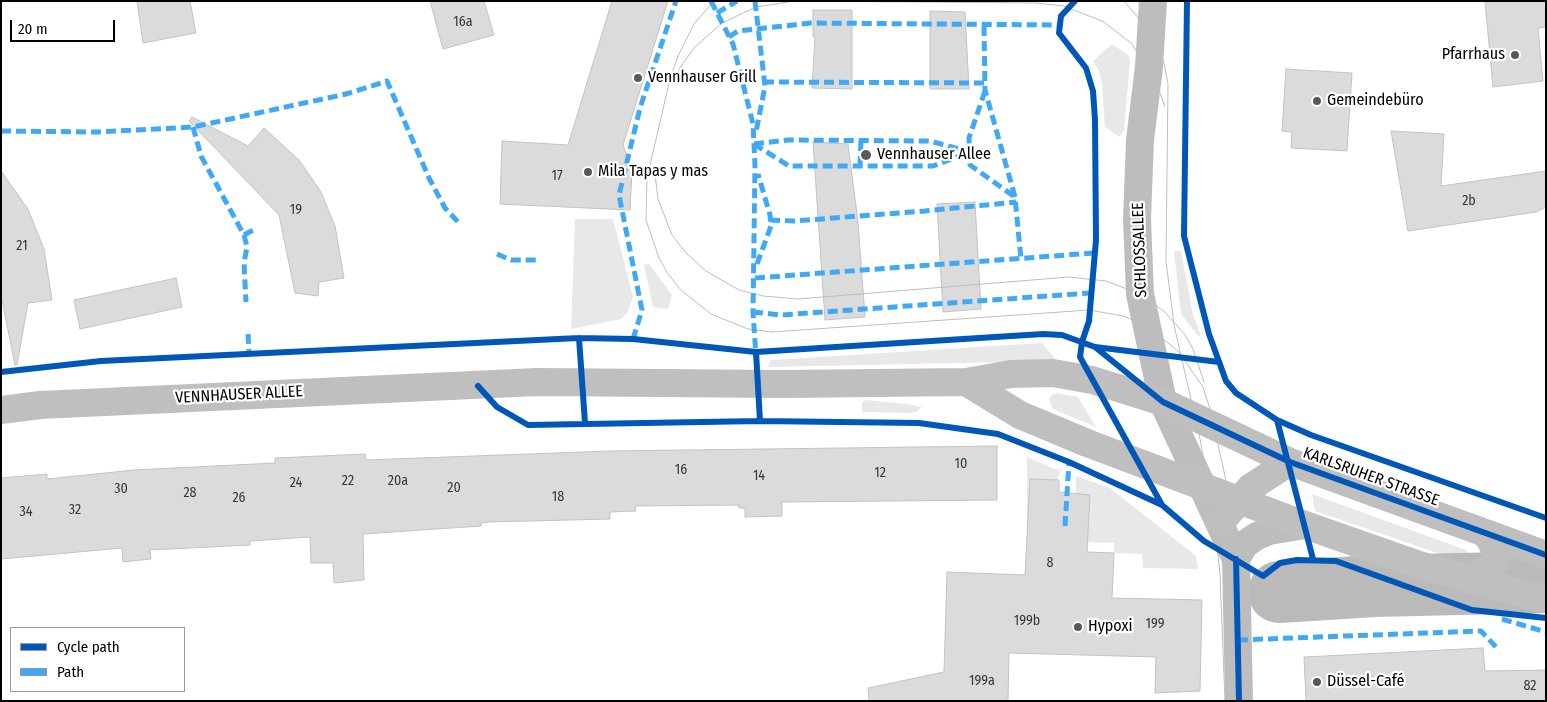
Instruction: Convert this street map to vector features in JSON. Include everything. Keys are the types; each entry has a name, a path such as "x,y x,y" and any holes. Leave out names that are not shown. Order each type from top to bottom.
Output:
{"main road":[{"name":"VENNHAUSER ALLEE","path":"1,410 40,406 537,382 783,384 966,382 1011,374 1053,373 1092,380 1163,402"},
{"path":"966,382 1020,415 1088,443 1305,525 1471,581 1546,598"},
{"name":"KARLSRUHER STRASSE","path":"1163,402 1290,462 1492,538 1546,555"},
{"path":"1220,523 1252,487 1290,462"},
{"path":"1471,581 1492,566 1497,556 1492,538"}],"street":[{"name":"SCHLOSSALLEE","path":"1153,1 1151,42 1140,140 1137,245 1145,325 1163,402 1204,487 1236,560"},
{"path":"1239,701 1236,560 1245,544 1257,536 1269,531 1305,525"}],"shaded area":[{"path":"1112,44 1128,55 1130,61 1124,131 1119,137 1105,127 1102,83 1099,71 1093,61"},
{"path":"575,219 613,219 633,297 627,313 621,319 571,329"},
{"path":"1174,251 1181,251 1193,315 1201,335 1198,336 1181,314"},
{"path":"649,264 672,295 668,309 653,307 644,265"},
{"path":"1042,343 1057,361 768,367 771,360"},
{"path":"1053,394 1078,397 1096,427 1053,409 1049,399"},
{"path":"865,400 922,407 916,412 909,413 862,412 862,403"},
{"path":"1027,457 1060,471 1027,541"},
{"path":"1076,476 1110,488 1196,556 1198,569 1143,568 1142,554 1114,553 1114,543 1067,542 1089,527 1090,495 1076,494"},
{"path":"1312,494 1466,550 1468,554 1461,559 1455,559 1315,511"}],"building":[{"path":"137,1 190,1 196,33 143,43"},
{"path":"430,1 484,1 494,35 443,49"},
{"path":"612,1 668,1 623,145 632,171 630,210 500,204 502,141 568,145"},
{"name":"Pfarrhaus","path":"1485,1 1546,1 1546,27 1538,28 1543,81 1493,87"},
{"path":"813,10 852,10 852,89 812,88 815,37 813,37"},
{"path":"930,11 965,12 969,89 930,89"},
{"name":"Gemeindebüro","path":"1286,69 1352,73 1347,151 1291,148 1292,132 1282,131"},
{"path":"192,117 248,146 264,128 299,160 321,192 335,226 344,278 319,282 318,296 295,293 279,215 189,121"},
{"path":"1391,131 1444,134 1441,186 1546,171 1546,207 1536,212 1408,231"},
{"path":"813,142 848,144 858,222 865,317 825,320"},
{"path":"1,171 28,209 44,249 52,300 28,303 17,365 15,365 1,295"},
{"path":"975,202 981,309 943,312 937,204"},
{"path":"176,278 182,307 80,329 74,300"},
{"path":"997,446 997,500 782,502 782,516 745,517 745,508 739,508 739,505 635,506 636,511 610,512 610,519 488,522 481,523 481,526 363,534 364,580 334,583 333,563 311,563 310,537 250,541 250,545 150,550 151,559 123,562 122,548 1,559 1,478 47,474 47,479 134,470 275,463 275,458 365,454 366,460 609,451"},
{"path":"1030,479 1059,480 1059,492 1090,495 1087,552 1114,553 1112,598 1202,600 1200,691 1155,693 1156,657 1009,653 1008,701 869,701 868,688 944,672 947,572 1025,575"},
{"path":"1483,648 1485,671 1546,670 1546,701 1306,701 1304,657"}],"waterway":[{"path":"1279,592 1374,586 1546,582"}],"tram line":[{"path":"714,1 694,24 678,56 670,79 647,178 646,220 659,258 668,274 681,290 711,314 748,329 772,332 1089,310 1123,316 1145,325 1178,351 1203,387 1210,409 1225,476 1234,529 1240,655"},
{"path":"677,72 694,48 722,23 756,7 794,1"},
{"path":"802,1 1036,3 1064,6 1104,22 1131,43 1154,76 1165,107"},
{"path":"1124,1 1152,34 1164,63 1168,84 1166,261 1174,325 1200,439 1214,516 1220,575 1225,701"},
{"path":"654,166 658,199 672,235 687,254 706,271 739,290 763,296 798,299 1069,277 1106,281 1140,294 1165,312 1185,335 1193,349 1204,382"},
{"path":"1240,649 1241,701"}],"marked path":[{"path":"633,339 642,310 619,195 640,108 676,1"},
{"path":"711,1 733,44 753,124 755,165 753,312 756,356"},
{"path":"717,13 737,1"},
{"path":"755,1 765,86 756,132"},
{"path":"729,37 738,31 811,23 1060,25"},
{"path":"984,26 985,90 1015,197 1021,259"},
{"path":"1,131 98,132 193,127 346,94 387,81 429,178 445,208 460,224"},
{"path":"764,82 985,83"},
{"path":"985,91 969,138 970,165 1015,197"},
{"path":"193,127 201,156 244,235 247,247 244,263 246,302"},
{"path":"754,144 788,140 930,141 970,152"},
{"path":"860,166 861,140"},
{"path":"754,144 789,166 933,166 970,152"},
{"path":"757,264 771,226 770,215 758,174"},
{"path":"770,220 794,221 1016,202"},
{"path":"244,235 255,229"},
{"path":"755,278 1094,253"},
{"path":"497,254 511,260 537,260"},
{"path":"753,312 781,315 1090,293"},
{"path":"248,334 249,353"},
{"path":"1065,526 1069,462"},
{"path":"1502,619 1546,632"},
{"path":"1238,640 1481,631 1497,648"}],"cycle path":[{"path":"1075,1 1061,16 1059,33 1086,68 1093,91 1095,120 1096,240 1089,321 1082,342 1080,357 1162,505"},
{"path":"1187,1 1184,236 1209,334 1226,381 1236,393 1277,420 1311,435 1546,518"},
{"path":"1,372 101,361 579,338 633,339 756,352 1043,334 1062,335 1095,347 1163,402 1290,462 1546,555"},
{"path":"579,338 585,423"},
{"path":"1095,347 1219,362"},
{"path":"756,352 760,421"},
{"path":"478,386 497,407 528,425 760,421 919,423 998,434 1069,462 1162,505 1204,541 1263,576 1280,563 1297,560 1336,561 1472,610 1546,618"},
{"path":"1277,420 1313,559"},
{"path":"1236,559 1239,701"}],"place":[{"name":"Pfarrhaus","path":"1515,55"},
{"name":"Vennhauser Grill","path":"638,78"},
{"name":"Gemeindebüro","path":"1317,101"},
{"name":"Vennhauser Allee","path":"866,155"},
{"name":"Mila Tapas y mas","path":"588,172"},
{"name":"Hypoxi","path":"1078,627"},
{"name":"Düssel-Café","path":"1317,682"}]}
